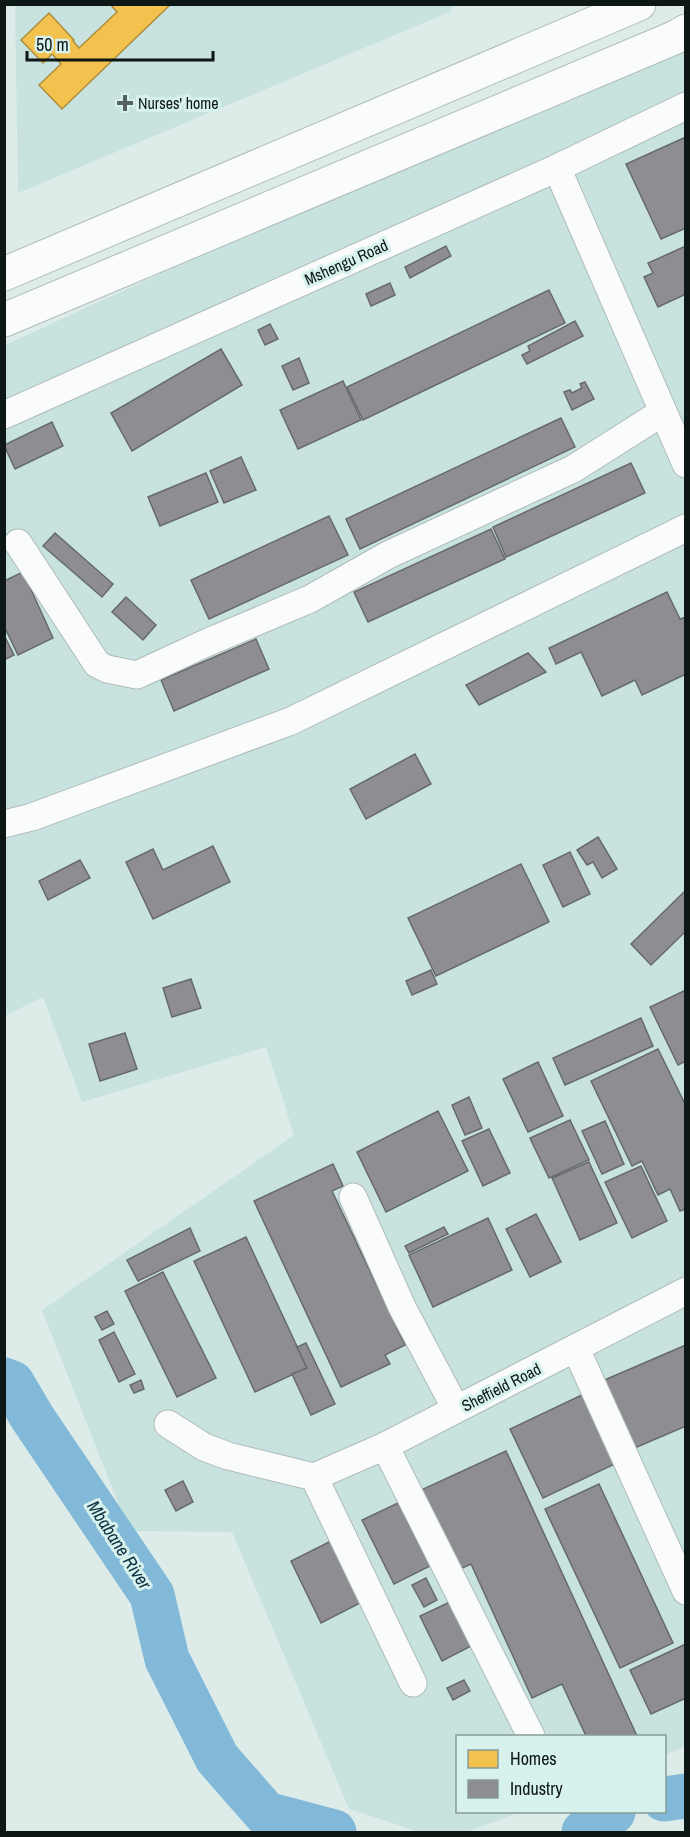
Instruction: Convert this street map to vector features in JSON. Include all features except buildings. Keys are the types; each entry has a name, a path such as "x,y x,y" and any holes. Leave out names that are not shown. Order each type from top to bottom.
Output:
{"main road":[{"path":"4,274 639,4"},
{"path":"4,320 665,42 686,31"}],"street":[{"name":"Mshengu Road","path":"4,415 557,168 686,106"},
{"path":"557,168 686,464"},
{"path":"18,543 97,664 107,669 137,675 310,599 388,555 573,469 663,412"},
{"path":"4,824 32,817 291,721 686,528"},
{"path":"353,1197 402,1308 456,1409"},
{"name":"Sheffield Road","path":"314,1477 385,1446 686,1291"},
{"path":"576,1349 686,1591"},
{"path":"168,1425 204,1447 228,1456 314,1477 413,1683"},
{"path":"385,1446 530,1735"}],"shaded area":[{"name":"Nurses' home","path":"15,5 453,5 450,12 18,193"},
{"path":"685,33 686,1744 680,1749 666,1755 666,1735 456,1735 456,1813 517,1813 467,1832 420,1832 349,1809 232,1532 129,1531 42,1310 294,1135 266,1047 82,1102 43,997 5,1016 5,345"}],"waterway":[{"name":"Mbabane River","path":"4,1380 12,1383 32,1417 152,1595 167,1659 217,1758 266,1814 334,1832"},
{"name":"Mbabane River","path":"666,1799 686,1796"},
{"name":"Mbabane River","path":"584,1832 612,1813"}],"place":[{"name":"Nurses' home","path":"125,103"}]}
